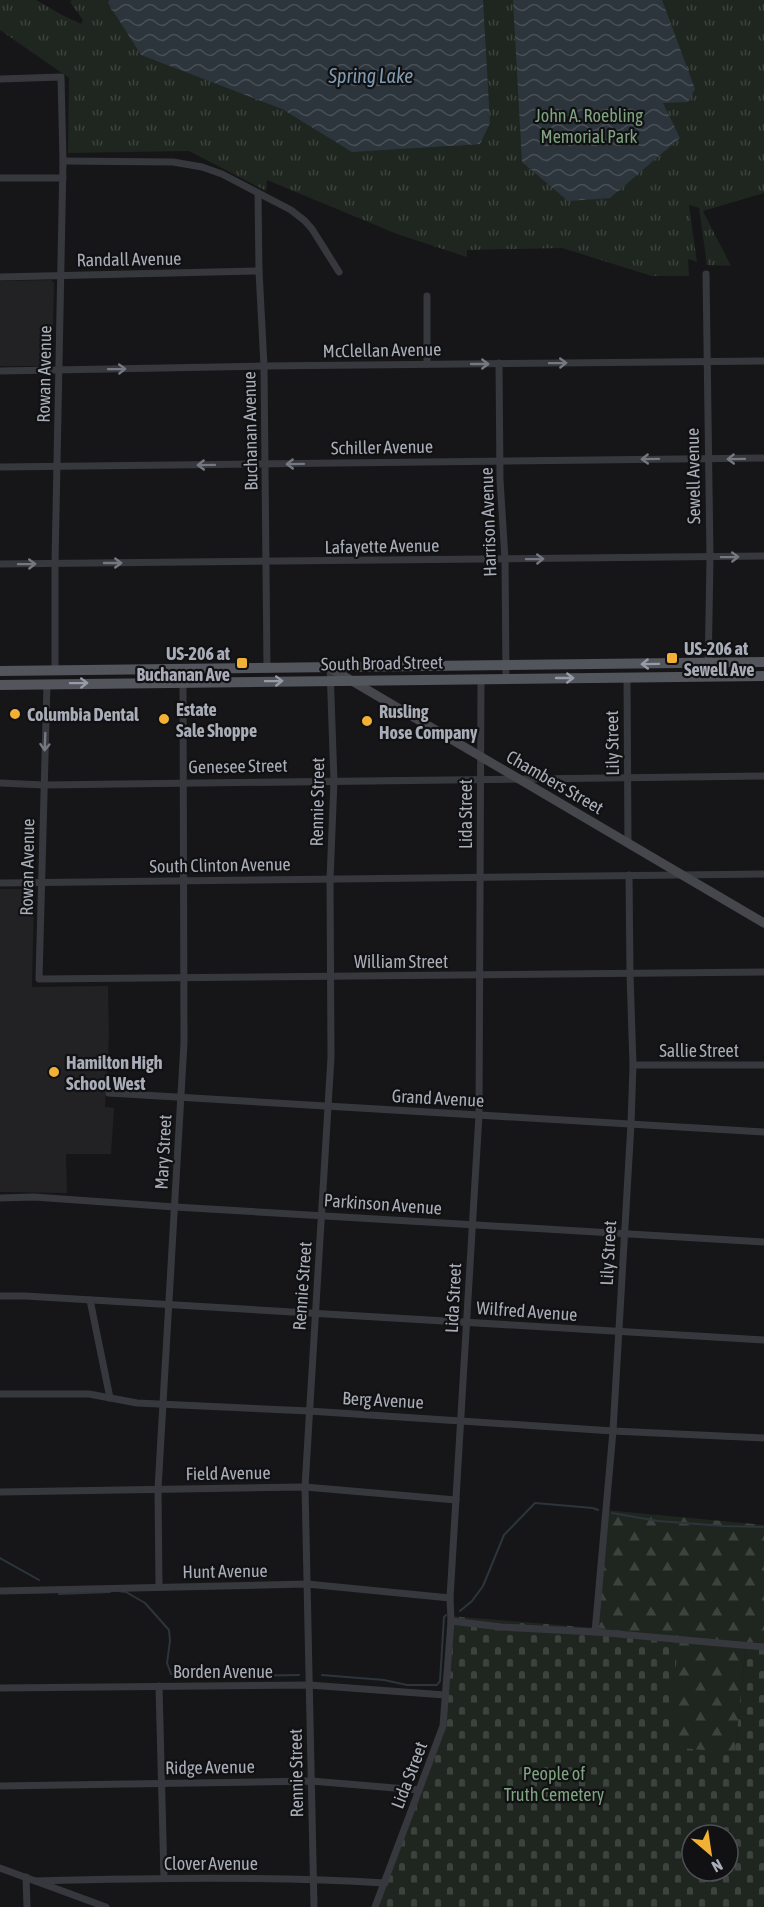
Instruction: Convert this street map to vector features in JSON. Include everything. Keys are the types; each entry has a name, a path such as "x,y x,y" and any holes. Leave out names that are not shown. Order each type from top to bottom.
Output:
{"main road":[{"name":"South Broad Street","path":"0,671 764,662"},
{"name":"South Broad Street","path":"0,685 764,676"}],"street":[{"name":"Rowan Avenue","path":"0,79 61,77 63,178 58,371 55,670"},
{"path":"63,161 182,163 222,174 291,210 305,221 339,272"},
{"path":"0,178 63,178"},
{"name":"Buchanan Avenue","path":"258,193 264,366 267,669"},
{"name":"Randall Avenue","path":"0,277 259,271"},
{"name":"Sewell Avenue","path":"706,274 710,557 708,677"},
{"path":"427,296 428,364"},
{"name":"McClellan Avenue","path":"0,371 764,361"},
{"name":"Harrison Avenue","path":"499,363 506,679"},
{"name":"Schiller Avenue","path":"0,467 764,458"},
{"name":"Lafayette Avenue","path":"0,564 764,556"},
{"path":"306,668 306,681"},
{"name":"Rennie Street","path":"314,1907 305,1487 331,1057 330,879 334,781 330,668"},
{"name":"Chambers Street","path":"330,668 764,923"},
{"name":"Lily Street","path":"627,678 628,844"},
{"name":"Lida Street","path":"375,1907 443,1726 451,1621 450,1598 479,1115 481,679"},
{"name":"Mary Street","path":"159,1587 158,1489 184,1043 183,682"},
{"name":"Rowan Avenue","path":"39,979 47,684"},
{"name":"Genesee Street","path":"0,783 764,776"},
{"name":"South Clinton Avenue","path":"0,883 764,874"},
{"name":"Lily Street","path":"595,1632 613,1431 631,1125 633,1065 629,875"},
{"name":"William Street","path":"39,979 764,972"},
{"name":"Sallie Street","path":"633,1065 764,1065"},
{"name":"Grand Avenue","path":"110,1094 764,1132"},
{"name":"Parkinson Avenue","path":"0,1198 34,1197 764,1242"},
{"name":"Wilfred Avenue","path":"0,1296 764,1340"},
{"path":"90,1300 110,1398"},
{"name":"Berg Avenue","path":"0,1394 89,1394 137,1403 764,1438"},
{"name":"Field Avenue","path":"0,1492 305,1487 456,1500"},
{"name":"Hunt Avenue","path":"0,1591 307,1584 450,1598"},
{"path":"451,1621 501,1627 595,1632 764,1647"},
{"name":"Borden Avenue","path":"0,1688 309,1685 445,1695"},
{"path":"159,1686 164,1878"},
{"name":"Ridge Avenue","path":"0,1786 311,1781 419,1790"},
{"path":"0,1868 106,1907"},
{"path":"26,1877 27,1907"},
{"name":"Clover Avenue","path":"36,1881 164,1878 385,1882"}],"shaded area":[{"path":"51,280 54,283 52,366 0,366 0,281"},
{"name":"Hamilton High School West","path":"0,889 27,889 34,895 32,987 108,986 109,1036 105,1107 114,1108 111,1154 66,1154 67,1193 0,1192"}],"green space":[{"name":"John A. Roebling Memorial Park","path":"0,0 36,0 81,24 83,20 70,2 72,0 764,0 764,193 703,211 731,266 707,265 699,208 689,205 697,262 688,259 689,276 652,276 562,248 467,250 467,257 397,234 267,180 266,191 189,151 68,153 69,78 0,30"},
{"path":"605,1510 764,1525 764,1643 746,1642 735,1753 671,1748 596,1628"},
{"name":"People of Truth Cemetery","path":"450,1616 678,1635 671,1747 735,1753 746,1642 764,1643 764,1907 375,1907 442,1733"}],"water":[{"name":"Spring Lake","path":"109,0 483,0 490,123 480,144 352,152 282,109 141,55 108,3"},
{"path":"513,0 662,0 695,89 688,102 663,103 680,138 610,198 568,201 522,162"}],"waterway":[{"path":"460,1611 472,1601 483,1586 504,1535 535,1503 598,1510"},
{"path":"612,1513 658,1521 764,1527"},
{"path":"0,1558 39,1580"},
{"path":"118,1591 126,1592 145,1603 169,1630 167,1663 171,1674 190,1677 299,1675"},
{"path":"59,1594 110,1592"},
{"path":"322,1675 384,1680 407,1685 437,1685 440,1681 444,1617 446,1615"}],"place":[{"name":"US-206 at Sewell Ave","path":"672,658"},
{"name":"US-206 at Buchanan Ave","path":"242,663"},
{"name":"Columbia Dental","path":"15,714"},
{"name":"Estate Sale Shoppe","path":"164,719"},
{"name":"Rusling Hose Company","path":"367,721"},
{"name":"Hamilton High School West","path":"54,1072"}]}
